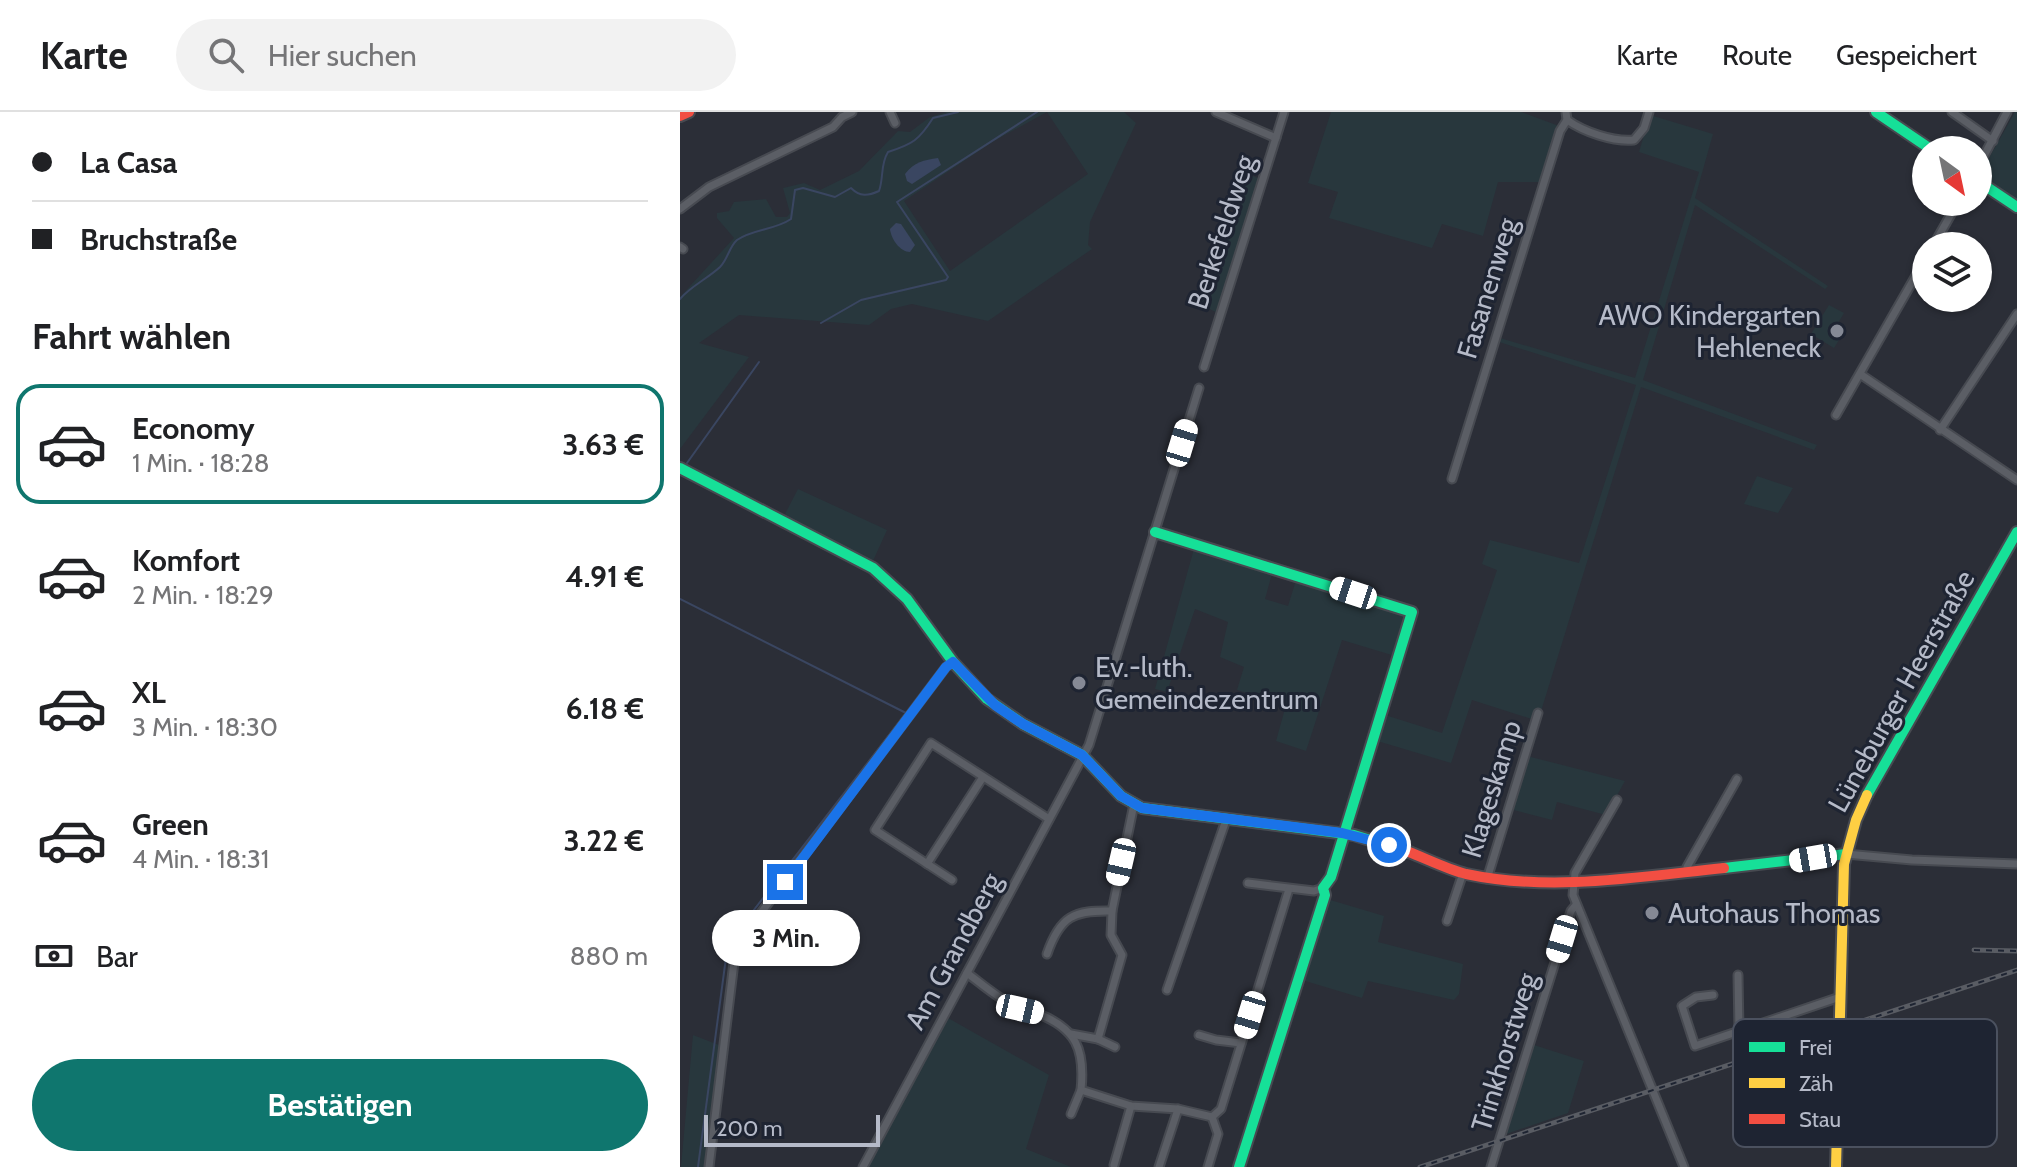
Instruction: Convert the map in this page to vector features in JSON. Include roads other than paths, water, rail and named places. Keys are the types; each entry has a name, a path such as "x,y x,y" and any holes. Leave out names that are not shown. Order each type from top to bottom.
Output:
{"street":[{"path":"680,116 689,112"},
{"path":"680,209 709,187 833,127 852,112"},
{"path":"890,112 895,123"},
{"path":"1216,112 1276,138"},
{"name":"Berkefeldweg","path":"1204,367 1284,112"},
{"path":"1566,116 1576,127 1622,141 1634,140 1644,128 1649,112"},
{"path":"1876,112 1912,136"},
{"path":"1952,112 1993,141 2007,112"},
{"name":"Fasanenweg","path":"1452,479 1566,116"},
{"path":"1992,190 2017,207"},
{"path":"1836,415 1912,283"},
{"path":"1940,430 2017,314"},
{"path":"1860,374 2017,480"},
{"path":"1082,755 1089,745 1199,388"},
{"path":"680,468 873,568 907,599 953,662 995,705 1023,724 1082,755 1121,796 1152,810 1342,833 1389,845 1487,879 1573,883 1846,854 2017,864"},
{"path":"1155,532 1412,612 1331,877 1323,888 1314,891 1248,883"},
{"name":"Lüneburger Heerstraße","path":"1839,1019 1846,854 1851,832 1866,794 2017,532"},
{"path":"709,1167 739,942 946,667 953,662"},
{"name":"Klageskamp","path":"1487,879 1538,713"},
{"path":"952,880 875,830 931,743 1049,819"},
{"name":"Am Grandberg","path":"863,1167 1082,755"},
{"path":"927,864 983,777"},
{"path":"1687,873 1687,867 1737,779"},
{"path":"1617,800 1575,873 1576,905 1684,1167"},
{"path":"1098,1039 1122,955 1111,935 1112,911 1134,804"},
{"path":"1167,990 1226,820"},
{"path":"1447,921 1463,873"},
{"path":"1239,1167 1325,895 1323,888"},
{"path":"1212,1117 1221,1109 1289,889"},
{"name":"Trinkhorstweg","path":"1491,1167 1571,911 1576,905"},
{"path":"1047,954 1052,940 1068,918 1079,912 1112,911"},
{"path":"967,973 1020,1009 1036,1013 1071,1034 1098,1039 1115,1047"},
{"path":"1738,975 1739,1019"},
{"path":"1713,995 1696,997 1682,1006 1695,1046 1733,1033"},
{"path":"1775,1019 1840,997"},
{"path":"1071,1034 1080,1049 1083,1065 1081,1090 1071,1114"},
{"path":"1199,1035 1241,1043"},
{"path":"1081,1090 1131,1106 1178,1109 1212,1117"},
{"path":"1114,1165 1131,1106"},
{"path":"1159,1167 1178,1109"},
{"path":"1208,1167 1218,1134 1212,1117"},
{"name":"Lüneburger Heerstraße","path":"1836,1147 1836,1167"}],"water":[{"path":"938,158 941,165 912,184 907,181 905,174 912,167"},
{"path":"896,223 901,224 915,245 910,252 900,247 892,237 890,229"}],"waterway":[{"path":"680,299 720,267 737,240 791,219 795,190 803,188 835,197 851,188 864,195 879,191 888,152 915,140 933,118 958,112"},
{"path":"821,323 861,300 946,280 948,277 897,202 1037,112"},
{"path":"687,463 759,362"},
{"path":"680,599 906,713 733,937 727,950 698,1167"}],"railway":[{"path":"1974,950 2017,951"},
{"path":"1869,1019 2017,970"},
{"path":"1420,1167 1733,1064"}],"place":[{"name":"AWO Kindergarten Hehleneck","path":"1837,331"},
{"name":"Ev.-luth. Gemeindezentrum","path":"1079,683"},
{"name":"Autohaus Thomas","path":"1652,913"}]}
